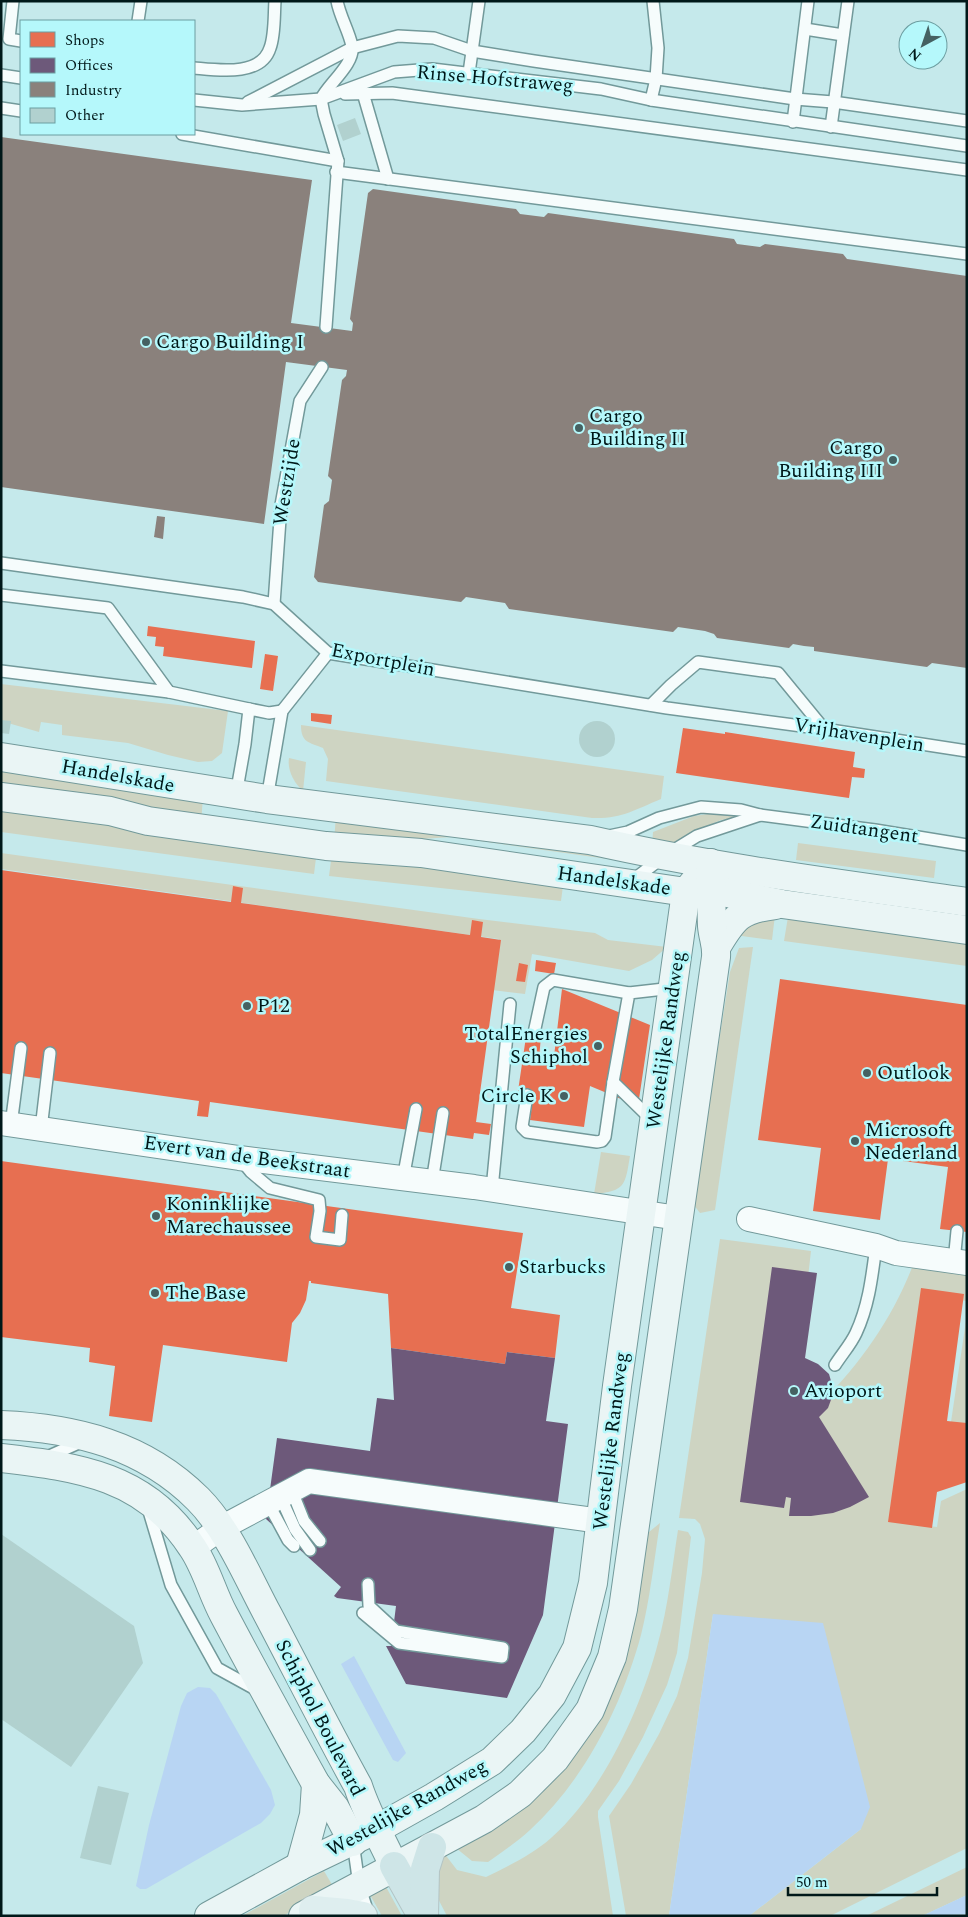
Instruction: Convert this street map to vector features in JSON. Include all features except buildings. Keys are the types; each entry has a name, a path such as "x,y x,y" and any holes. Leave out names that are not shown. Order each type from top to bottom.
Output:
{"highway":[{"path":"423,1916 425,1869 432,1847"},
{"path":"394,1866 423,1916"}],"main road":[{"path":"308,1913 347,1913 363,1916"}],"street":[{"name":"Handelskade","path":"1,757 267,800 590,840 787,876 967,902"},
{"path":"231,832 236,795"},
{"name":"Handelskade","path":"1,796 110,811 148,821 326,846 421,853 967,930"},
{"path":"260,836 267,800"},
{"path":"700,891 710,863"},
{"name":"Westelijke Randweg","path":"700,891 717,946"},
{"name":"Westelijke Randweg","path":"209,1916 300,1866 377,1829 492,1762 523,1731 552,1695 577,1648 593,1583 617,1386 673,988 700,891"},
{"name":"Westelijke Randweg","path":"308,1913 484,1819 520,1794 555,1759 590,1710 612,1657 623,1609 717,946 730,923 743,914 754,907 782,904"},
{"name":"Evert van de Beekstraat","path":"6,1124 239,1158 492,1189 678,1218"},
{"path":"749,1219 876,1246 896,1253 960,1262"},
{"name":"Schiphol Boulevard","path":"1,1425 56,1429 92,1437 138,1456 163,1471 199,1500 221,1528 358,1786 364,1806 394,1866"},
{"name":"Schiphol Boulevard","path":"1,1458 37,1462 114,1480 145,1496 166,1513 193,1548 222,1613 316,1784 335,1808 353,1842"},
{"path":"193,1548 221,1528 309,1481 600,1521"},
{"path":"300,1866 314,1815 316,1784"},
{"path":"358,1786 388,1802 416,1807"},
{"path":"353,1842 394,1866"}],"lane":[{"path":"13,1 5,38 20,41"},
{"path":"138,20 141,1"},
{"path":"195,68 232,71 252,67 261,60 270,49 275,1"},
{"path":"326,327 337,167 322,99 325,91 347,63 352,48 337,1"},
{"path":"469,74 479,1"},
{"path":"651,100 656,79 658,48 653,1"},
{"path":"793,122 808,1"},
{"path":"831,128 848,1"},
{"path":"804,29 843,35"},
{"name":"Rinse Hofstraweg","path":"242,106 352,48 398,36 434,38 472,50 656,79 967,121"},
{"name":"Rinse Hofstraweg","path":"195,100 242,106 322,99 394,72 432,69 601,89 651,100 831,128 967,146"},
{"path":"1,75 20,78"},
{"path":"336,94 401,94 967,170"},
{"path":"363,94 388,179"},
{"path":"1,108 20,111"},
{"path":"187,135 388,179 967,254"},
{"name":"Westzijde","path":"274,604 281,505 300,401 322,367"},
{"name":"Exportplein","path":"1,563 243,597 274,604 328,653 750,719"},
{"path":"1,594 108,608 170,692"},
{"path":"267,800 282,711 328,653"},
{"path":"651,705 698,662 778,673 824,729"},
{"path":"1,671 170,692 269,713 282,711"},
{"path":"236,795 249,709"},
{"name":"Vrijhavenplein","path":"750,719 967,751"},
{"name":"Zuidtangent","path":"590,840 628,832 660,818 701,807 741,810 760,815 875,830 967,845"},
{"name":"Zuidtangent","path":"630,883 666,855 698,836 760,815"},
{"path":"534,1033 544,987 553,980 629,993 673,988"},
{"path":"527,1094 522,1127 527,1132 597,1142 602,1141 605,1137 629,993"},
{"path":"492,1189 510,1004"},
{"path":"6,1124 20,1048"},
{"path":"41,1129 50,1053"},
{"path":"613,1082 655,1123"},
{"path":"403,1178 416,1109"},
{"path":"432,1182 443,1113"},
{"path":"239,1158 251,1172 270,1188 319,1200 320,1211 316,1237 340,1240 342,1215"},
{"path":"957,1231 960,1262"},
{"path":"835,1365 855,1334 864,1315 870,1294 876,1246"},
{"path":"37,1462 92,1437"},
{"path":"145,1496 172,1585 217,1668 268,1696"},
{"path":"280,1497 320,1541"},
{"path":"280,1497 288,1540 294,1546"},
{"path":"280,1497 295,1529 310,1550"},
{"path":"363,1613 399,1642 502,1657 503,1648 396,1631 369,1606 368,1584"},
{"path":"353,1842 359,1885 368,1916"}],"green space":[{"path":"1,684 228,711 222,753 212,761 198,762 128,743 62,735 62,725 41,722 39,732 1,721"},
{"path":"301,725 664,776 661,799 620,815 592,818 326,781 328,759 323,748 304,739"},
{"path":"289,758 306,762 303,791 292,776"},
{"path":"1,768 203,796 201,824 1,785"},
{"path":"1,810 317,850 314,874 1,832"},
{"path":"722,812 747,816 721,820 689,834 669,846 652,846 653,832 694,816"},
{"path":"336,815 616,854 615,860 452,837 343,844 334,842"},
{"path":"798,843 936,861 934,878 796,860"},
{"path":"1,853 479,919 595,933 608,940 667,947 652,960 629,971 532,954 525,994 492,990 499,939 1,869"},
{"path":"332,853 563,886 561,901 329,876"},
{"path":"775,915 772,940 734,935 740,929"},
{"path":"788,917 967,942 967,966 784,941"},
{"path":"753,947 715,1210 700,1213 693,1204 730,972 739,948"},
{"path":"601,1152 630,1156 627,1174 622,1185 612,1191 594,1194"},
{"path":"720,1239 811,1251 798,1365 822,1402 850,1371 875,1338 896,1303 913,1265 967,1272 967,1301 935,1296 903,1523 937,1527 941,1501 967,1489 967,1848 830,1916 749,1916 861,1829 713,1614 669,1916 626,1916 609,1816 631,1784 659,1734 677,1696 688,1658 702,1573 705,1539 700,1524 695,1519 679,1518"},
{"path":"967,1314 967,1424 951,1422"},
{"path":"660,1523 641,1635 623,1689 599,1741 568,1788 530,1830 488,1862 472,1861 456,1848 556,1777 645,1539 649,1532"},
{"path":"678,1530 688,1532 691,1537 677,1653 667,1685 643,1737 619,1781 598,1811 613,1916 447,1916 434,1891 433,1870 444,1853 457,1870 486,1877 528,1855 551,1838 570,1819 603,1774 630,1722 651,1668 670,1587"},
{"path":"967,1867 967,1895 922,1916 866,1916"},
{"path":"324,1871 334,1888 283,1916 242,1916"},
{"path":"385,1885 402,1916 382,1916 369,1893"}],"water":[{"path":"713,1614 823,1623 870,1807 861,1829 749,1916 669,1916"},
{"path":"354,1656 406,1753 398,1762 393,1760 341,1664"},
{"path":"198,1687 210,1688 216,1694 271,1790 275,1805 270,1814 261,1823 146,1889 140,1889 136,1886 149,1825 181,1706 187,1693"},
{"path":"967,1895 967,1914 922,1916"}],"place":[{"name":"Cargo Building I","path":"146,342"},
{"name":"Cargo Building II","path":"579,428"},
{"name":"Cargo Building III","path":"893,460"},
{"name":"P12","path":"247,1006"},
{"name":"TotalEnergies Schiphol","path":"598,1046"},
{"name":"Outlook","path":"867,1073"},
{"name":"Circle K","path":"564,1096"},
{"name":"Microsoft Nederland","path":"855,1141"},
{"name":"Koninklijke Marechaussee","path":"156,1216"},
{"name":"Starbucks","path":"509,1267"},
{"name":"The Base","path":"155,1293"},
{"name":"Avioport","path":"794,1391"}]}
